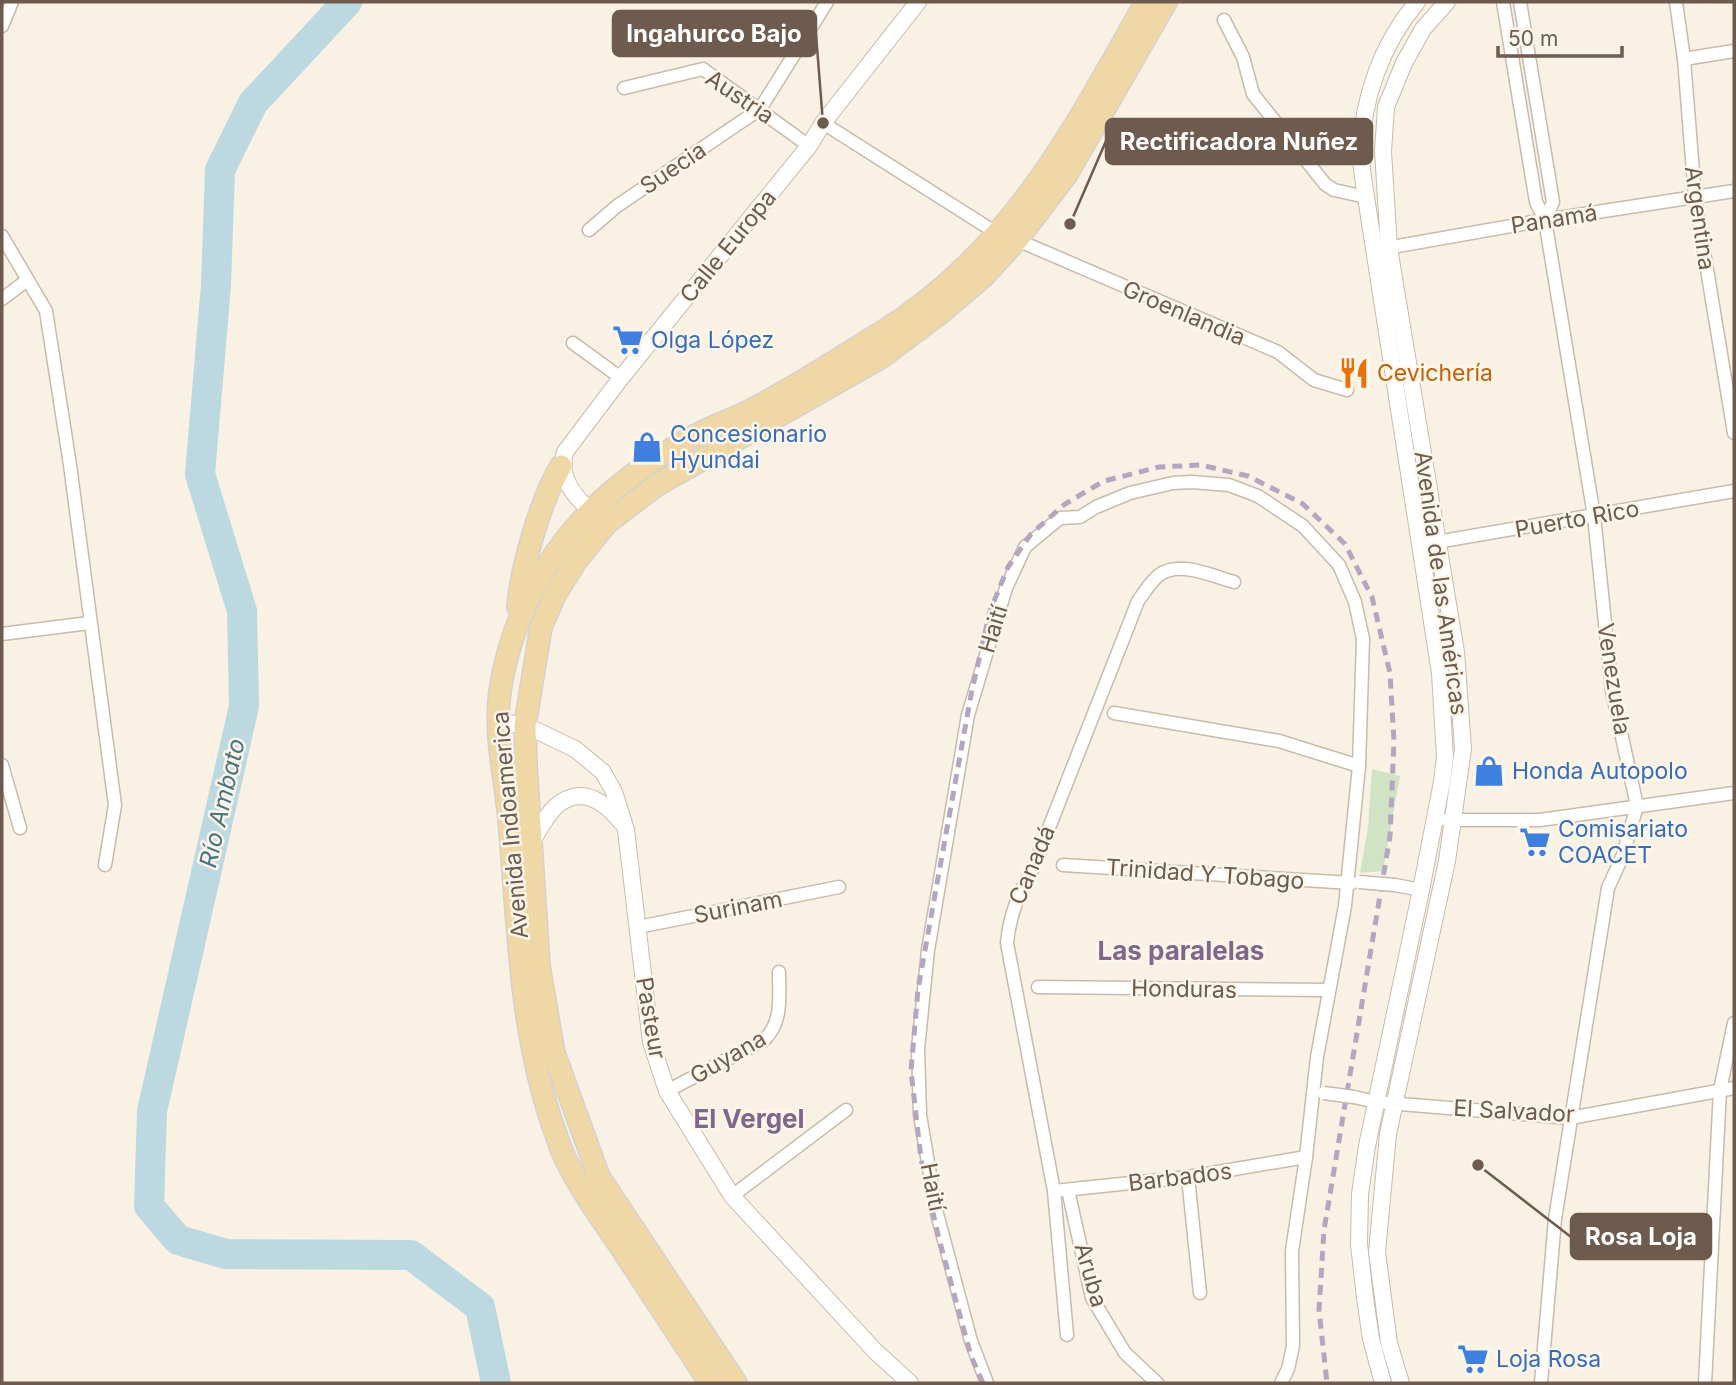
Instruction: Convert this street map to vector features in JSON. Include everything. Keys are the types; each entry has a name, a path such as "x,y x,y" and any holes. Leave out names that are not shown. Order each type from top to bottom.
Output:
{"main road":[{"name":"Avenida Indoamerica","path":"1008,237 1031,192 1086,107 1146,2"},
{"name":"Avenida Indoamerica","path":"710,1383 599,1216 565,1157 541,1089 526,1023 505,776 497,722 500,689 510,646 528,598 550,561 599,517 648,464 705,431 755,408 885,331 1008,237 1067,174 1166,2"},
{"path":"520,621 520,586 551,484 561,466"},
{"name":"Avenida Indoamerica","path":"599,517 555,595 541,627 525,725 540,973 554,1053 599,1177 736,1383"}],"street":[{"path":"2,26 12,2"},
{"path":"760,109 827,2"},
{"name":"Calle Europa","path":"561,466 565,452 621,378 809,146 823,123 918,2"},
{"name":"Avenida de las Américas","path":"1401,1383 1389,1343 1377,1252 1388,1134 1454,821 1463,749 1456,652 1382,249 1366,197 1361,154 1367,102 1382,55 1405,16 1417,2"},
{"name":"Avenida de las Américas","path":"1382,1383 1371,1339 1359,1244 1360,1194 1376,1102 1442,782 1444,736 1440,673 1420,544 1382,249 1383,151 1386,107 1404,63 1423,29 1447,2"},
{"name":"Venezuela","path":"1503,2 1536,202 1545,219 1594,516 1612,691 1637,806 1623,855 1608,888 1555,1219 1541,1383"},
{"name":"Venezuela","path":"1520,2 1553,202 1545,219"},
{"name":"Argentina","path":"1676,2 1684,59 1695,197 1734,433"},
{"path":"1224,20 1242,57 1253,94 1275,122 1325,184 1334,190 1366,197"},
{"path":"1684,59 1734,51"},
{"name":"Austria","path":"624,88 703,69 809,146"},
{"name":"Suecia","path":"589,230 617,206 760,109"},
{"name":"Groenlandia","path":"823,123 1008,237 1278,352 1314,380 1348,390"},
{"name":"Panamá","path":"1382,249 1545,219 1734,191"},
{"path":"2,236 46,311 70,465 114,805 105,865"},
{"path":"2,299 26,281"},
{"path":"573,343 621,378"},
{"path":"561,466 566,481 599,517"},
{"name":"Haití","path":"987,1383 971,1341 936,1210 920,1115 918,1049 928,950 968,715 1006,588 1025,547 1060,519 1080,517 1113,499 1173,482 1229,485 1274,504 1303,526 1339,565 1355,602 1363,639 1353,883 1329,990"},
{"name":"Puerto Rico","path":"1420,544 1734,492"},
{"name":"Canadá","path":"1067,1335 1054,1191 1007,943 1014,904 1034,866 1138,601 1158,575 1172,569 1188,569 1234,582"},
{"path":"2,634 89,623"},
{"path":"1114,713 1252,735 1359,766"},
{"name":"Pasteur","path":"497,722 525,725 575,749 603,772 614,792 626,830 651,1042 667,1091 732,1196 875,1351 910,1383"},
{"path":"2,765 20,828"},
{"path":"1435,819 1540,820 1734,793"},
{"path":"531,843 559,803 574,797 592,797 605,804 626,830"},
{"name":"Trinidad Y Tobago","path":"1063,865 1395,885 1421,890"},
{"name":"Surinam","path":"638,927 839,887"},
{"name":"Guyana","path":"667,1091 764,1040 774,1030 779,1015 779,972"},
{"name":"Honduras","path":"1038,987 1329,990"},
{"path":"1281,1383 1288,1369 1293,1346 1292,1251 1318,1093 1329,990"},
{"path":"1705,1383 1720,1090 1734,1023"},
{"name":"El Salvador","path":"1318,1093 1376,1102 1570,1118 1734,1088"},
{"path":"732,1196 846,1110"},
{"name":"Barbados","path":"1054,1191 1188,1178 1306,1157"},
{"path":"1188,1178 1199,1293"},
{"name":"Aruba","path":"1068,1190 1092,1298 1125,1353 1157,1383"}],"green space":[{"path":"1372,769 1400,776 1383,871 1360,873 1368,827"}],"waterway":[{"name":"Río Ambato","path":"347,2 253,103 220,170 216,285 200,474 242,611 244,706 152,1111 149,1206 178,1240 226,1254 411,1255 480,1307 496,1383"}],"railway":[{"path":"983,1383 971,1356 938,1235 921,1159 911,1071 918,989 971,695 990,611 1008,567 1031,534 1065,504 1104,481 1159,467 1201,465 1248,476 1303,504 1345,544 1372,597 1390,673 1394,741 1390,836 1324,1230 1319,1310 1327,1383"}],"place":[{"name":"Ingahurco Bajo","path":"823,123"},
{"name":"Rectificadora Nuñez","path":"1070,224"},
{"name":"Olga López","path":"628,340"},
{"name":"Cevichería","path":"1354,373"},
{"name":"Concesionario Hyundai","path":"647,447"},
{"name":"Honda Autopolo","path":"1489,771"},
{"name":"Comisariato COACET","path":"1535,842"},
{"name":"Rosa Loja","path":"1478,1165"},
{"name":"Loja Rosa","path":"1473,1359"}],"district":[{"name":"Las paralelas","path":"1181,950"},
{"name":"El Vergel","path":"749,1118"}]}
